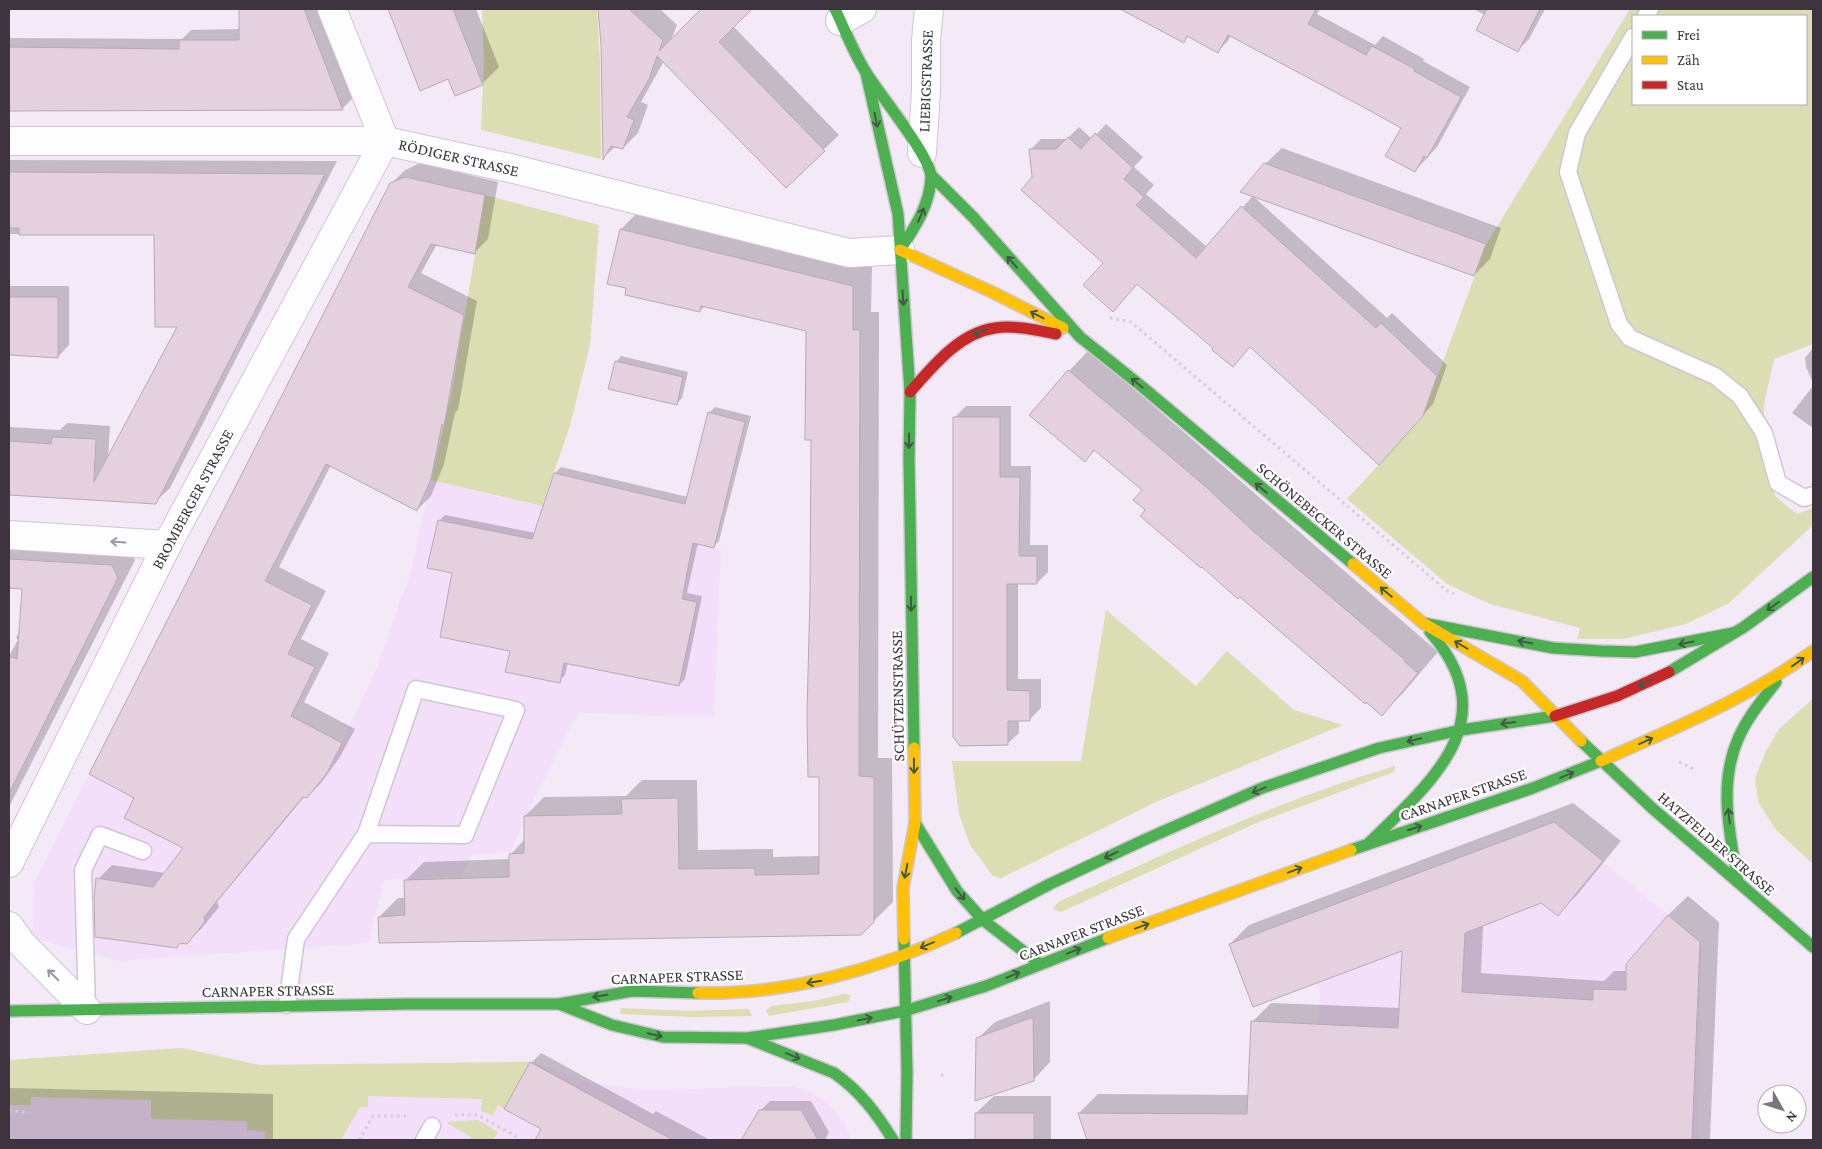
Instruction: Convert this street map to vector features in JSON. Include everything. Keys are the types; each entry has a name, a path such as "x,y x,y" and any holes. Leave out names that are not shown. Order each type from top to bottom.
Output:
{"main road":[{"path":"846,13 866,73 898,214 900,250"},
{"path":"866,73 926,164 1080,337"},
{"path":"900,250 920,221 928,198 926,164"},
{"path":"900,250 994,293 1080,337"},
{"name":"SCHÜTZENSTRASSE","path":"900,250 910,392 909,459 915,823 903,888 904,1011 907,1074 906,1140"},
{"path":"910,392 932,367 961,341 989,328 1008,326 1080,337"},
{"name":"SCHÖNEBECKER STRASSE","path":"1080,337 1140,385 1423,623 1522,681 1555,716"},
{"name":"CARNAPER STRASSE","path":"9,1011 287,1005 559,1004 632,991 705,993 820,981 903,955 983,920 1050,884 1144,840 1262,788 1379,748 1461,730 1555,716 1618,696 1671,670 1734,633 1813,578"},
{"path":"1423,623 1553,648 1601,652 1636,652 1734,633"},
{"path":"1369,843 1430,780 1454,748 1461,730 1464,709 1458,676 1449,655 1423,623"},
{"path":"1738,882 1728,802 1730,763 1738,740 1750,717 1783,673 1813,651"},
{"name":"CARNAPER STRASSE","path":"559,1004 612,1025 663,1037 748,1038 834,1026 904,1011 986,986 1040,964 1369,843 1533,788 1602,761 1724,706 1783,673"},
{"name":"HATZFELDER STRASSE","path":"1555,716 1652,808 1813,947"},
{"path":"915,823 957,891 983,920 1040,964"},
{"path":"748,1038 834,1073 844,1079 870,1106 893,1140"}],"street":[{"path":"332,9 385,140"},
{"name":"LIEBIGSTRASSE","path":"926,164 926,40 929,9"},
{"name":"RÖDIGER STRASSE","path":"9,141 385,140 510,168 849,253 900,250"},
{"name":"BROMBERGER STRASSE","path":"9,863 167,545 385,140"},
{"path":"9,535 167,545"},
{"path":"9,926 21,943 87,1010"}],"lane":[{"path":"1632,39 1577,133 1568,172 1619,324 1630,338 1715,376 1740,396 1764,433 1778,483 1804,498 1813,495"},
{"path":"287,1005 296,939 366,834 416,689 516,710 465,835 366,834"},
{"path":"87,1010 83,870 100,835 142,851"}],"path":[{"path":"1108,318 1131,322 1446,590 1461,598"},
{"path":"1678,761 1705,774"},
{"path":"941,1075 947,1076"},
{"path":"9,1111 30,1112"}],"shaded area":[{"path":"431,480 721,550 714,717 578,713 523,822 511,852 471,855 462,876 384,880 369,943 120,961 32,938 34,882 124,705 307,798 327,774 376,669 411,572"},
{"path":"1554,822 1701,942 1699,1140 1312,1140 1320,992 1294,919"},
{"path":"182,1048 260,1065 530,1061 591,1083 643,1090 793,1086 811,1092 830,1106 845,1124 851,1140 9,1140 9,1060"}],"green space":[{"path":"482,9 597,9 600,62 601,159 481,130 484,61"},
{"path":"1630,9 1813,9 1813,344 1774,359 1764,404 1762,461 1776,497 1797,514 1813,508 1813,525 1729,603 1686,624 1623,639 1577,639 1580,628 1490,604 1447,584 1347,499 1422,418 1487,243"},
{"path":"485,195 599,225 590,345 570,426 542,506 431,480 452,391"},
{"path":"1106,610 1196,686 1227,651 1294,710 1343,725 1158,801 1001,878 993,876 970,845 959,814 952,761 1081,761"},
{"path":"1813,699 1813,864 1776,830 1758,802 1755,778 1766,751 1779,729"},
{"path":"1395,766 1394,772 1254,824 1061,912 1053,909 1058,902 1225,828 1309,795"},
{"path":"844,994 851,995 848,1002 769,1016 766,1011 772,1006 813,1001"},
{"path":"621,1008 688,1011 749,1009 752,1016 693,1017 620,1014"},
{"path":"182,1048 260,1065 530,1062 504,1109 498,1105 493,1116 481,1111 482,1099 368,1096 368,1107 360,1107 341,1140 265,1140 265,1131 247,1130 247,1121 151,1119 151,1100 31,1097 31,1105 9,1105 9,1060"},
{"path":"478,1120 498,1132 493,1140 470,1140 471,1137 447,1123 448,1122"}],"building":[{"path":"239,9 304,9 343,110 9,111 9,47 179,49 179,40 239,40"},
{"path":"388,9 453,9 483,85 455,96 448,79 420,91"},
{"path":"598,9 629,9 663,40 659,51 701,9 752,9 719,42 825,151 786,188 657,56 649,79 627,117 634,120 623,149 611,146 603,160 601,44"},
{"path":"1120,9 1316,9 1308,24 1366,55 1372,46 1461,97 1427,158 1424,156 1415,172 1385,156 1401,128 1365,108 1228,35 1218,53 1187,36 1184,43"},
{"path":"1487,9 1540,9 1518,52 1476,30"},
{"path":"1095,133 1133,168 1124,179 1144,197 1136,205 1196,258 1241,206 1376,328 1381,323 1437,376 1423,416 1379,465 1250,347 1233,367 1137,284 1113,312 1083,285 1103,263 1021,190 1032,177 1029,149 1056,149 1068,137 1081,149"},
{"path":"1264,163 1486,244 1474,276 1240,192"},
{"path":"9,172 325,174 156,504 9,495 9,441 51,444 52,437 96,439 94,482 177,327 155,327 154,235 19,235 19,228 9,228"},
{"path":"405,177 485,195 475,254 431,244 408,287 464,315 444,426 442,424 431,479 417,511 326,464 265,581 312,605 288,654 315,667 291,716 342,743 327,773 307,798 303,797 204,917 205,922 187,944 180,943 177,948 95,937 94,898 96,878 153,887 183,848 124,818 134,798 89,774 390,183"},
{"path":"620,229 853,286 853,330 860,330 859,776 874,777 874,922 861,935 379,943 378,917 405,915 404,880 509,877 509,854 524,853 524,816 622,814 621,799 678,798 679,869 755,868 755,875 819,874 819,777 808,777 807,713 811,440 805,440 806,331 701,306 700,312 625,295 626,288 607,284"},
{"path":"9,297 58,297 58,358 9,355"},
{"path":"615,361 683,377 677,405 608,389"},
{"path":"1068,370 1205,486 1253,531 1418,673 1382,716 1366,702 1365,704 1240,597 1238,599 1140,516 1145,510 1133,500 1142,490 1094,450 1085,462 1029,415"},
{"path":"708,412 745,422 714,548 693,543 682,599 697,602 679,686 564,663 560,683 505,672 510,651 440,637 452,573 427,568 438,520 532,539 554,473 685,504"},
{"path":"953,417 1000,417 1000,477 1020,477 1019,556 1037,556 1037,584 1007,584 1007,690 1030,691 1030,721 1008,721 1008,745 960,746 953,737"},
{"path":"9,559 112,565 118,578 9,793 9,656 17,659 22,589 9,588"},
{"path":"1554,822 1603,861 1558,916 1541,903 1465,933 1462,992 1593,1000 1593,989 1626,990 1626,964 1668,915 1700,942 1692,1140 1087,1140 1078,1113 1247,1114 1251,1021 1398,1028 1402,951 1253,1007 1229,944"},
{"path":"1033,1017 1034,1081 975,1101 976,1038"},
{"path":"530,1062 673,1140 535,1140 541,1129 504,1109"},
{"path":"759,1110 801,1110 818,1140 741,1140"},
{"path":"975,1113 1034,1113 1034,1140 975,1140"}],"traffic: fast":[{"path":"835,9 862,66 914,141 929,168 931,177 930,187 925,206 900,250"},
{"path":"866,73 898,214 910,392 909,459 914,748"},
{"path":"931,175 973,217 1080,337 1353,564"},
{"path":"1669,672 1744,627 1813,577"},
{"path":"1423,623 1553,648 1601,651 1635,652 1733,633"},
{"path":"1369,843 1416,796 1436,772 1452,747 1461,721 1462,693 1452,664 1430,632"},
{"path":"1738,882 1729,828 1728,774 1732,756 1742,731 1755,709 1776,682"},
{"path":"956,933 1050,884 1262,788 1379,748 1461,730 1555,716"},
{"path":"1581,741 1652,808 1813,947"},
{"path":"1351,850 1533,788 1601,761"},
{"path":"915,823 957,891 983,920 1040,964"},
{"path":"559,1004 612,1025 663,1037 747,1038 834,1025 904,1011 986,986 1108,938"},
{"path":"904,939 907,1073 906,1140"},
{"path":"9,1011 408,1004 559,1004 632,991 698,993"},
{"path":"747,1038 834,1073 852,1087 867,1104 893,1140"}],"traffic: slow":[{"path":"900,250 994,293 1063,328"},
{"path":"1353,564 1423,623 1522,681 1581,741"},
{"path":"1601,761 1737,698 1763,684 1813,651"},
{"path":"904,939 903,888 915,823 914,748"},
{"path":"1108,938 1351,850"},
{"path":"698,993 764,990 830,978 895,958 956,933"}],"traffic: jam":[{"path":"910,392 948,352 970,336 982,331 1010,327 1056,334"},
{"path":"1555,716 1617,696 1669,672"}]}
